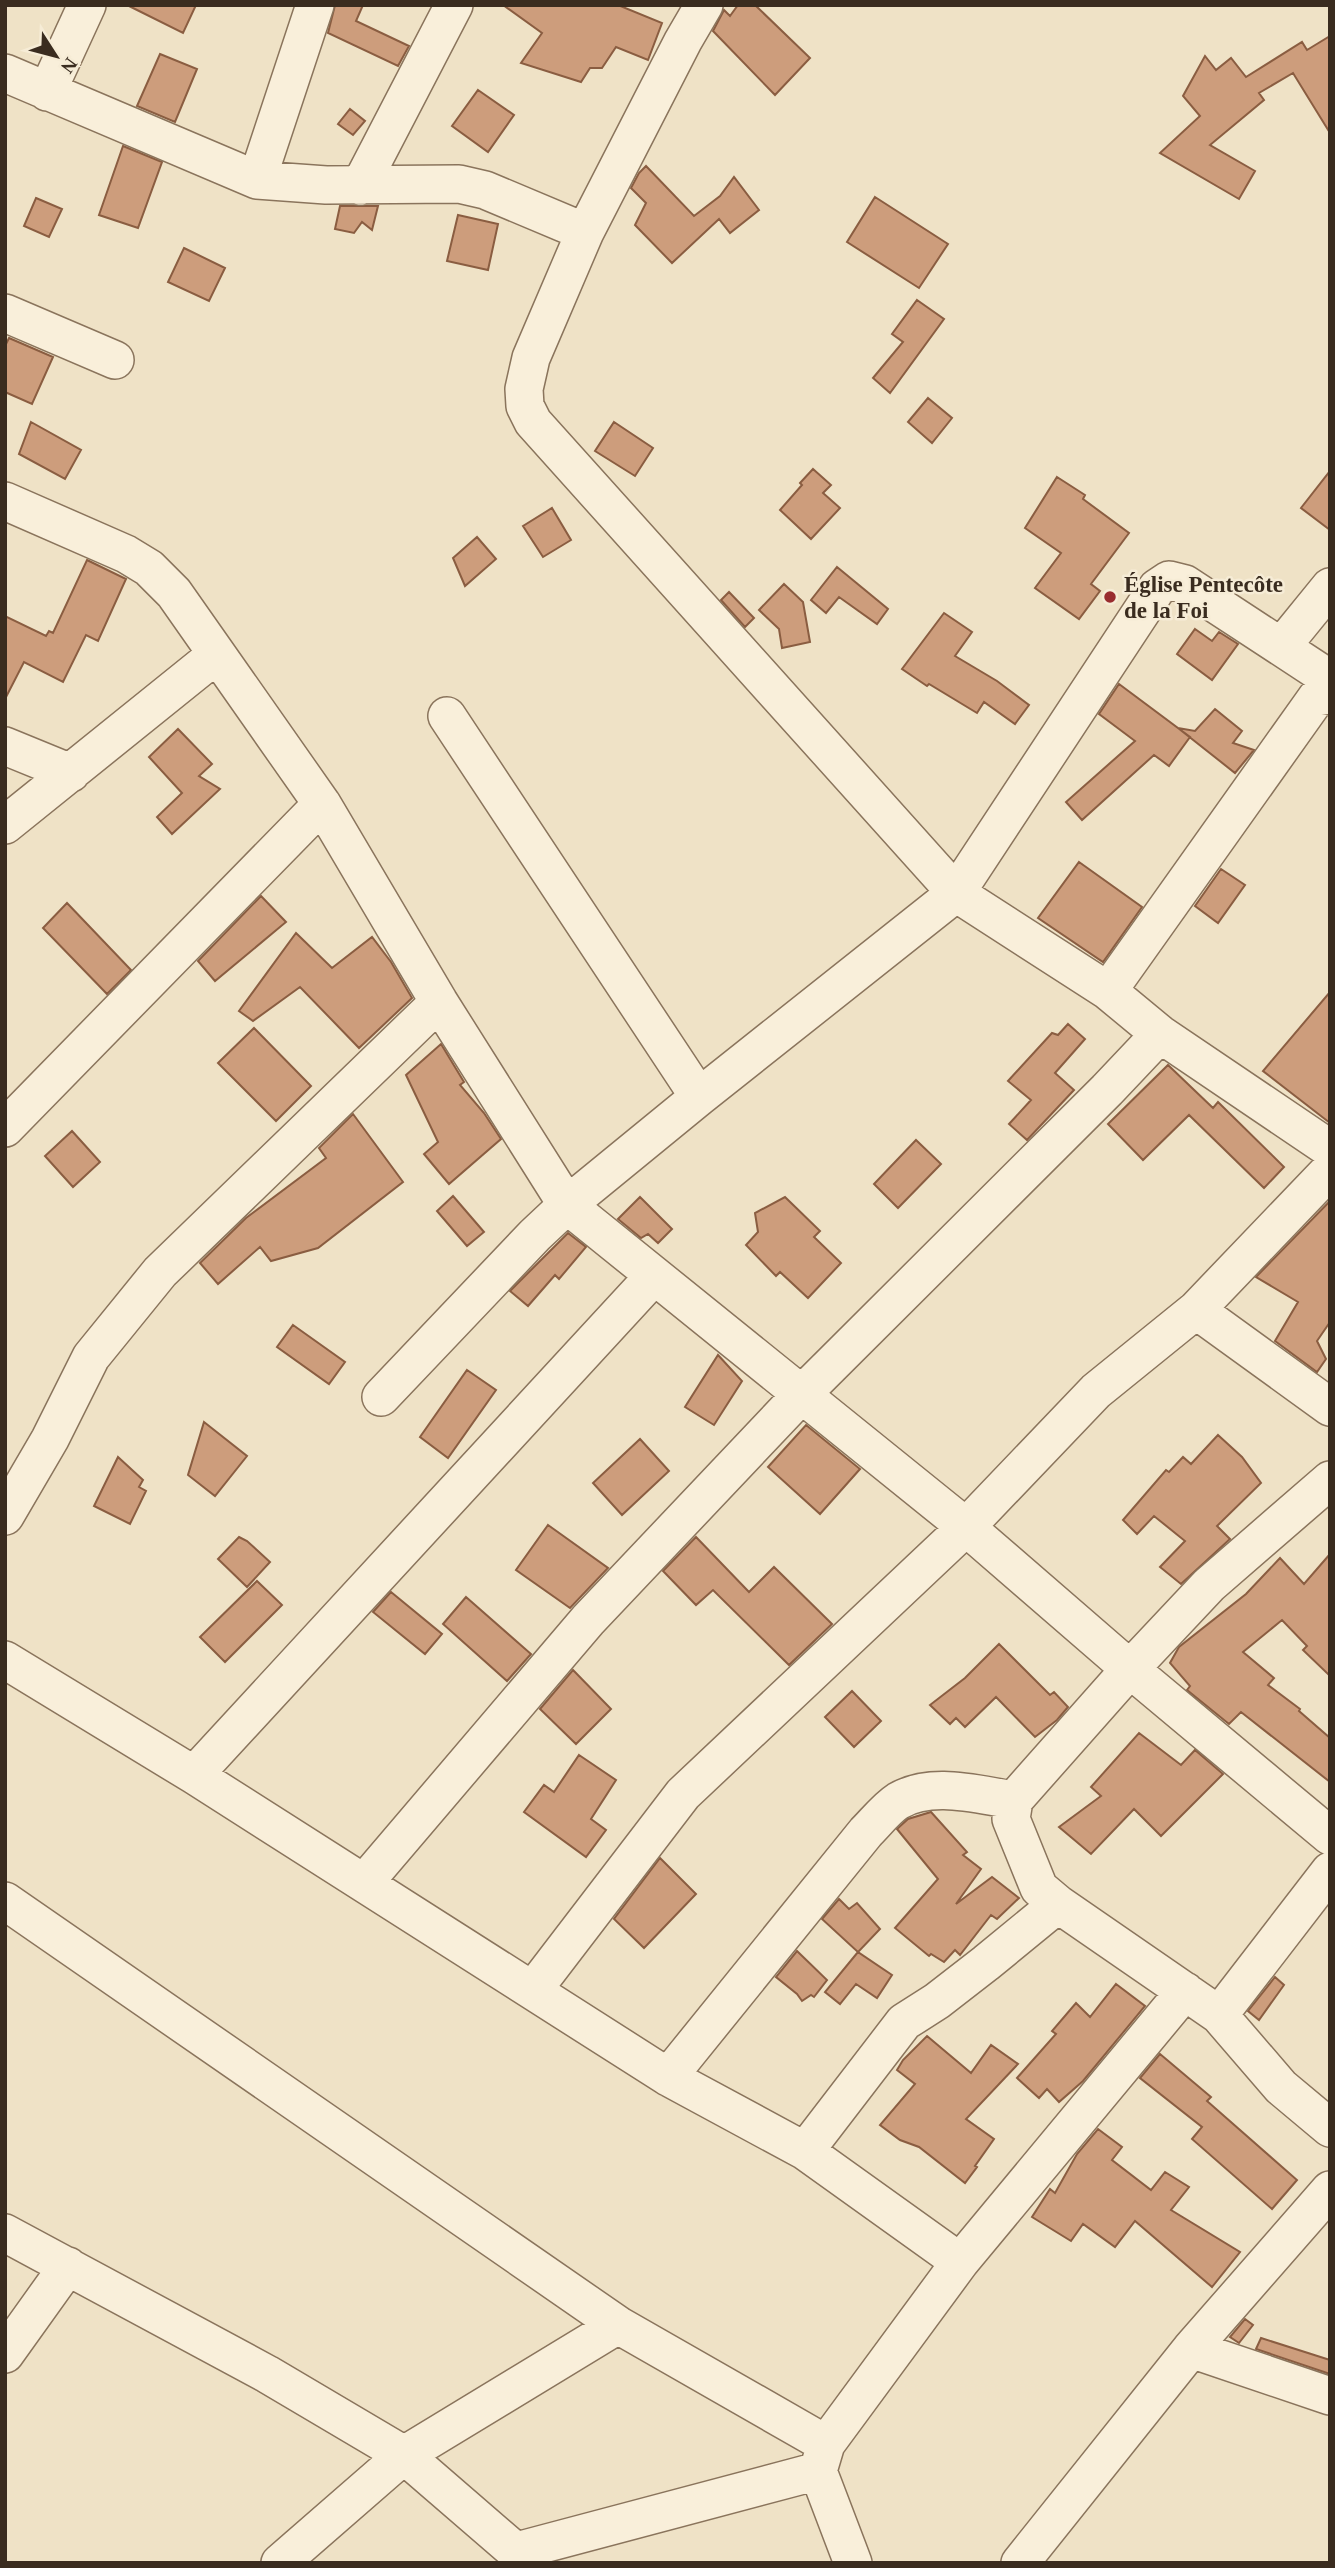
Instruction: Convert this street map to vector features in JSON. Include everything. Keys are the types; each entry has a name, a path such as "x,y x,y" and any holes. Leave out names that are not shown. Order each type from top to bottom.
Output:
{"street":[{"path":"47,92 87,5"},
{"path":"257,180 315,5"},
{"path":"360,186 454,5"},
{"path":"704,5 585,232 531,358 524,388 525,406 533,422 956,893 1108,991 1160,1034 1330,1149"},
{"path":"5,73 257,180 360,186 459,184 485,190 585,232"},
{"path":"5,313 115,360"},
{"path":"5,501 126,554 149,568 174,593 322,804 439,1002 567,1205 966,1527 1130,1669 1330,1836"},
{"path":"381,1398 534,1235 567,1205 956,893 1157,588 1169,580 1185,584 1330,679"},
{"path":"1282,646 1330,587"},
{"path":"5,825 216,655"},
{"path":"1108,991 1317,697 1330,695"},
{"path":"447,716 699,1097"},
{"path":"5,746 71,773"},
{"path":"5,1128 322,804"},
{"path":"5,1516 50,1439 91,1357 160,1272 439,1002"},
{"path":"364,1883 589,1620 801,1395 1160,1034"},
{"path":"533,1990 683,1794 966,1527 1096,1391 1195,1310 1330,1170"},
{"path":"194,1775 654,1276"},
{"path":"1195,1310 1330,1407"},
{"path":"1330,1480 1209,1585 1130,1669 1014,1800 1012,1819 1039,1888 1058,1904 1219,2015 1281,2087 1330,2128"},
{"path":"5,1660 194,1775 668,2077 805,2151 960,2262"},
{"path":"668,2077 866,1832 897,1801 919,1793 939,1790 1014,1800"},
{"path":"1219,2015 1330,1871"},
{"path":"805,2151 904,2022 976,1971 1058,1904"},
{"path":"9,1913 618,2325 822,2457 853,2563"},
{"path":"5,2234 267,2374 404,2455 523,2557 822,2457 960,2262 1185,1991"},
{"path":"1020,2563 1191,2348 1330,2190"},
{"path":"5,2354 68,2266"},
{"path":"280,2563 404,2455 618,2325"},
{"path":"1191,2348 1330,2396"}],"building":[{"path":"127,5 196,5 183,33"},
{"path":"335,5 363,5 356,21 409,46 398,66 328,33"},
{"path":"503,5 618,5 662,23 648,60 616,47 602,68 590,68 581,82 521,63 542,33"},
{"path":"738,5 755,5 810,58 775,95 713,31 724,10 730,16"},
{"path":"1330,36 1330,133 1293,73 1259,93 1264,100 1210,145 1255,171 1239,199 1160,153 1200,116 1183,96 1205,56 1216,70 1231,58 1246,77 1302,42 1307,50"},
{"path":"160,54 197,69 175,122 137,106"},
{"path":"478,90 514,115 488,152 452,126"},
{"path":"350,109 365,121 353,135 338,124"},
{"path":"123,146 162,162 138,228 99,215"},
{"path":"646,166 694,216 720,196 734,177 759,210 730,233 719,219 672,263 635,225 646,203 631,188"},
{"path":"875,197 948,244 919,288 847,242"},
{"path":"36,198 62,209 49,237 24,226"},
{"path":"340,206 378,206 372,230 362,222 354,233 335,229"},
{"path":"458,215 498,224 488,270 447,261"},
{"path":"184,248 225,268 209,301 168,282"},
{"path":"917,300 944,319 890,393 873,378 903,342 892,334"},
{"path":"9,338 53,357 32,404 5,392 5,346"},
{"path":"928,398 952,418 932,443 908,422"},
{"path":"31,422 81,450 65,479 19,454"},
{"path":"614,422 653,448 635,476 595,451"},
{"path":"813,469 831,485 823,493 840,508 811,539 780,510"},
{"path":"1330,471 1330,530 1301,508"},
{"path":"1057,477 1085,495 1083,499 1129,533 1091,584 1100,591 1079,619 1035,588 1061,553 1025,528"},
{"path":"552,508 571,540 543,557 523,526"},
{"path":"477,537 496,559 465,586 453,558"},
{"path":"87,560 126,579 98,641 86,635 63,682 24,662 5,699 5,616 46,636 49,631 53,633"},
{"path":"837,567 888,609 877,624 839,597 826,613 811,600"},
{"path":"784,584 803,602 810,642 782,648 779,629 759,610"},
{"path":"729,592 754,618 745,627 721,600"},
{"path":"944,613 972,632 955,656 997,681 1029,705 1015,724 984,702 977,713 902,669"},
{"path":"1195,629 1212,641 1219,632 1238,644 1212,680 1177,654"},
{"path":"1119,684 1190,737 1169,766 1154,755 1082,820 1066,802 1135,741 1099,714"},
{"path":"1215,709 1242,731 1233,743 1254,750 1235,773 1178,728 1195,731"},
{"path":"178,729 212,764 199,776 220,789 172,834 157,817 182,793 149,757"},
{"path":"1079,862 1142,907 1103,962 1038,918"},
{"path":"1221,869 1245,885 1218,923 1195,906"},
{"path":"261,896 286,922 215,981 198,961"},
{"path":"67,903 131,970 107,994 43,928"},
{"path":"296,933 332,968 372,937 391,962 412,998 359,1048 300,987 253,1021 239,1011"},
{"path":"1330,992 1330,1123 1263,1071"},
{"path":"1068,1024 1085,1039 1055,1073 1074,1090 1027,1140 1009,1124 1031,1100 1008,1081 1052,1033 1058,1035"},
{"path":"254,1028 311,1086 276,1121 218,1063"},
{"path":"441,1044 464,1082 460,1085 484,1113 501,1139 449,1184 424,1154 438,1142 406,1075"},
{"path":"1168,1065 1213,1108 1218,1102 1284,1167 1264,1188 1189,1115 1143,1160 1108,1124"},
{"path":"353,1114 403,1182 318,1248 271,1261 260,1247 218,1284 200,1263 246,1218 326,1158 319,1148"},
{"path":"72,1131 100,1162 73,1187 45,1156"},
{"path":"916,1140 941,1164 898,1208 874,1184"},
{"path":"453,1196 484,1232 467,1246 437,1211"},
{"path":"640,1197 672,1229 658,1243 648,1234 641,1238 618,1219"},
{"path":"785,1197 820,1231 814,1237 841,1263 808,1298 780,1272 776,1276 746,1245 758,1232 755,1213"},
{"path":"1330,1201 1330,1322 1317,1341 1326,1359 1317,1372 1275,1341 1298,1302 1256,1277"},
{"path":"568,1233 586,1247 559,1279 555,1275 528,1306 510,1291"},
{"path":"293,1325 345,1362 329,1384 277,1347"},
{"path":"718,1355 742,1381 714,1425 685,1407"},
{"path":"467,1370 496,1390 448,1458 420,1437"},
{"path":"204,1422 247,1456 215,1496 188,1475"},
{"path":"806,1425 860,1469 820,1514 768,1467"},
{"path":"1218,1435 1242,1457 1261,1483 1217,1526 1230,1539 1181,1584 1160,1567 1185,1541 1154,1516 1137,1534 1123,1520 1166,1470 1169,1472 1183,1457 1191,1464"},
{"path":"640,1439 669,1471 622,1515 593,1483"},
{"path":"118,1457 143,1480 139,1487 146,1491 130,1524 94,1506"},
{"path":"548,1525 608,1568 570,1608 516,1570"},
{"path":"239,1537 270,1562 247,1587 218,1559"},
{"path":"696,1537 749,1592 774,1567 832,1624 789,1665 713,1590 696,1605 663,1571"},
{"path":"1330,1554 1330,1676 1303,1650 1307,1646 1282,1620 1243,1652 1274,1678 1268,1685 1300,1709 1299,1711 1330,1738 1330,1782 1241,1712 1229,1724 1187,1690 1190,1686 1170,1663 1179,1647 1246,1594 1280,1558 1304,1584"},
{"path":"257,1581 282,1605 225,1662 200,1637"},
{"path":"391,1592 442,1634 425,1654 373,1612"},
{"path":"466,1597 531,1654 507,1681 443,1624"},
{"path":"999,1644 1050,1695 1054,1692 1068,1707 1057,1720 1035,1737 996,1697 965,1727 956,1718 950,1724 930,1705 965,1678"},
{"path":"573,1670 611,1709 576,1744 540,1709"},
{"path":"852,1691 881,1721 854,1747 825,1717"},
{"path":"1139,1733 1181,1765 1195,1750 1223,1774 1161,1836 1134,1809 1091,1854 1059,1827 1101,1796 1091,1787"},
{"path":"579,1755 616,1780 591,1819 606,1830 586,1857 524,1812 544,1785 554,1792"},
{"path":"931,1812 967,1852 963,1855 981,1869 956,1904 992,1877 1019,1898 997,1919 991,1915 960,1955 955,1950 944,1962 931,1954 929,1956 895,1928 938,1879 897,1829 908,1819"},
{"path":"660,1858 696,1894 644,1948 614,1919"},
{"path":"839,1899 849,1909 857,1903 880,1929 858,1952 822,1919"},
{"path":"797,1951 827,1980 814,1997 811,1995 802,2001 776,1977"},
{"path":"858,1952 892,1975 877,1998 856,1984 840,2004 825,1992"},
{"path":"1275,1977 1284,1985 1259,2020 1248,2011"},
{"path":"1116,1984 1145,2006 1083,2081 1059,2102 1047,2089 1039,2098 1017,2078 1056,2034 1052,2031 1076,2003 1090,2017"},
{"path":"927,2036 971,2073 991,2045 1018,2064 966,2119 994,2139 965,2183 919,2147 900,2140 880,2125 915,2084 897,2070 903,2060"},
{"path":"1160,2054 1211,2097 1207,2101 1297,2180 1272,2209 1192,2139 1202,2127 1140,2078"},
{"path":"1098,2129 1122,2147 1112,2160 1151,2190 1165,2172 1189,2187 1171,2210 1240,2252 1212,2287 1135,2221 1115,2247 1083,2224 1071,2241 1032,2217 1050,2189 1055,2193 1077,2154"},
{"path":"1245,2319 1253,2325 1239,2343 1230,2337"},
{"path":"1261,2338 1330,2360 1330,2374 1256,2349"}],"place":[{"name":"Église Pentecôte de la Foi","path":"1110,597"}]}
